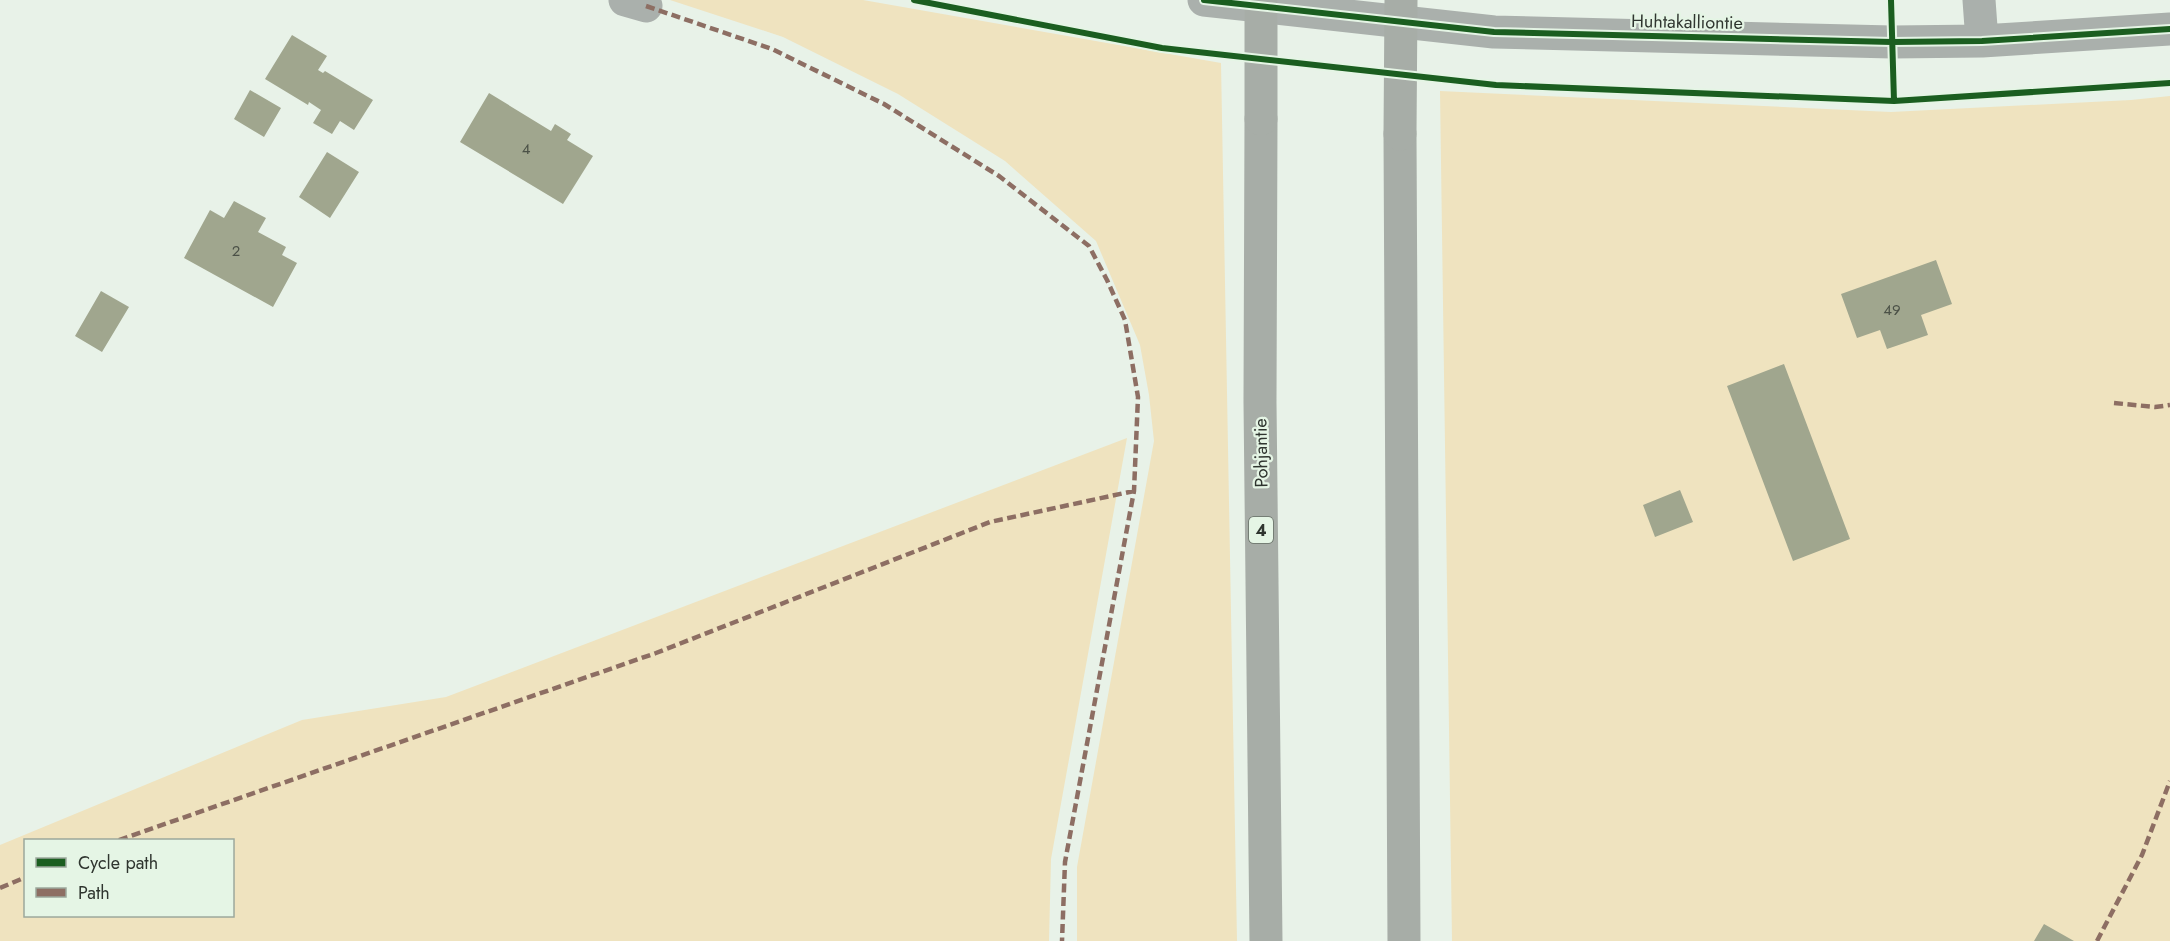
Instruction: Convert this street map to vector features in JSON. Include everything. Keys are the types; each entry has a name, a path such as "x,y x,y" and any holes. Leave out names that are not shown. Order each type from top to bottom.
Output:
{"highway":[{"name":"Pohjantie","path":"1262,0 1260,402 1266,941"},
{"path":"1401,0 1404,941"}],"street":[{"name":"Huhtakalliontie","path":"1204,0 1494,32 1892,42 1982,41 2170,29"},
{"path":"1978,0 1982,41"}],"shaded area":[{"path":"670,0 863,0 1221,63 1237,941 1077,941 1077,867 1154,441 1140,345 1096,241 1005,161 898,94 783,37"},
{"path":"1440,91 1891,112 2170,96 2170,941 1452,941"},
{"path":"1127,438 1051,859 1049,941 0,941 0,845 302,720 446,697"}],"building":[{"path":"292,35 327,56 318,70 323,73 325,71 373,100 354,130 340,121 332,134 313,123 321,110 309,102 308,105 265,79"},
{"path":"250,90 281,108 264,137 234,119"},
{"path":"489,93 551,131 555,124 571,134 567,140 593,156 563,204 460,142"},
{"path":"327,152 359,172 330,218 299,197"},
{"path":"234,201 266,218 258,232 286,247 282,255 297,263 273,307 184,258 210,210 224,218"},
{"path":"1936,260 1952,304 1921,315 1928,335 1887,349 1880,330 1857,338 1841,294"},
{"path":"101,291 129,307 102,352 75,336"},
{"path":"1784,364 1850,539 1793,561 1727,386"},
{"path":"1680,490 1693,522 1655,537 1643,505"},
{"path":"2044,924 2074,941 2034,941"}],"marked path":[{"path":"646,6 772,49 884,104 999,176 1089,246 1125,320 1138,397 1134,491 1065,862 1062,941"},
{"path":"2114,403 2155,407 2170,405"},
{"path":"122,839 656,653 990,522 1134,491"},
{"path":"2097,941 2142,855 2170,781"},
{"path":"0,888 24,878"}],"cycle path":[{"path":"914,0 1162,48 1496,85 1894,101 2170,83"},
{"path":"1204,0 1494,32 1892,42 1982,41 2170,29"},
{"path":"1891,0 1894,101"}]}
